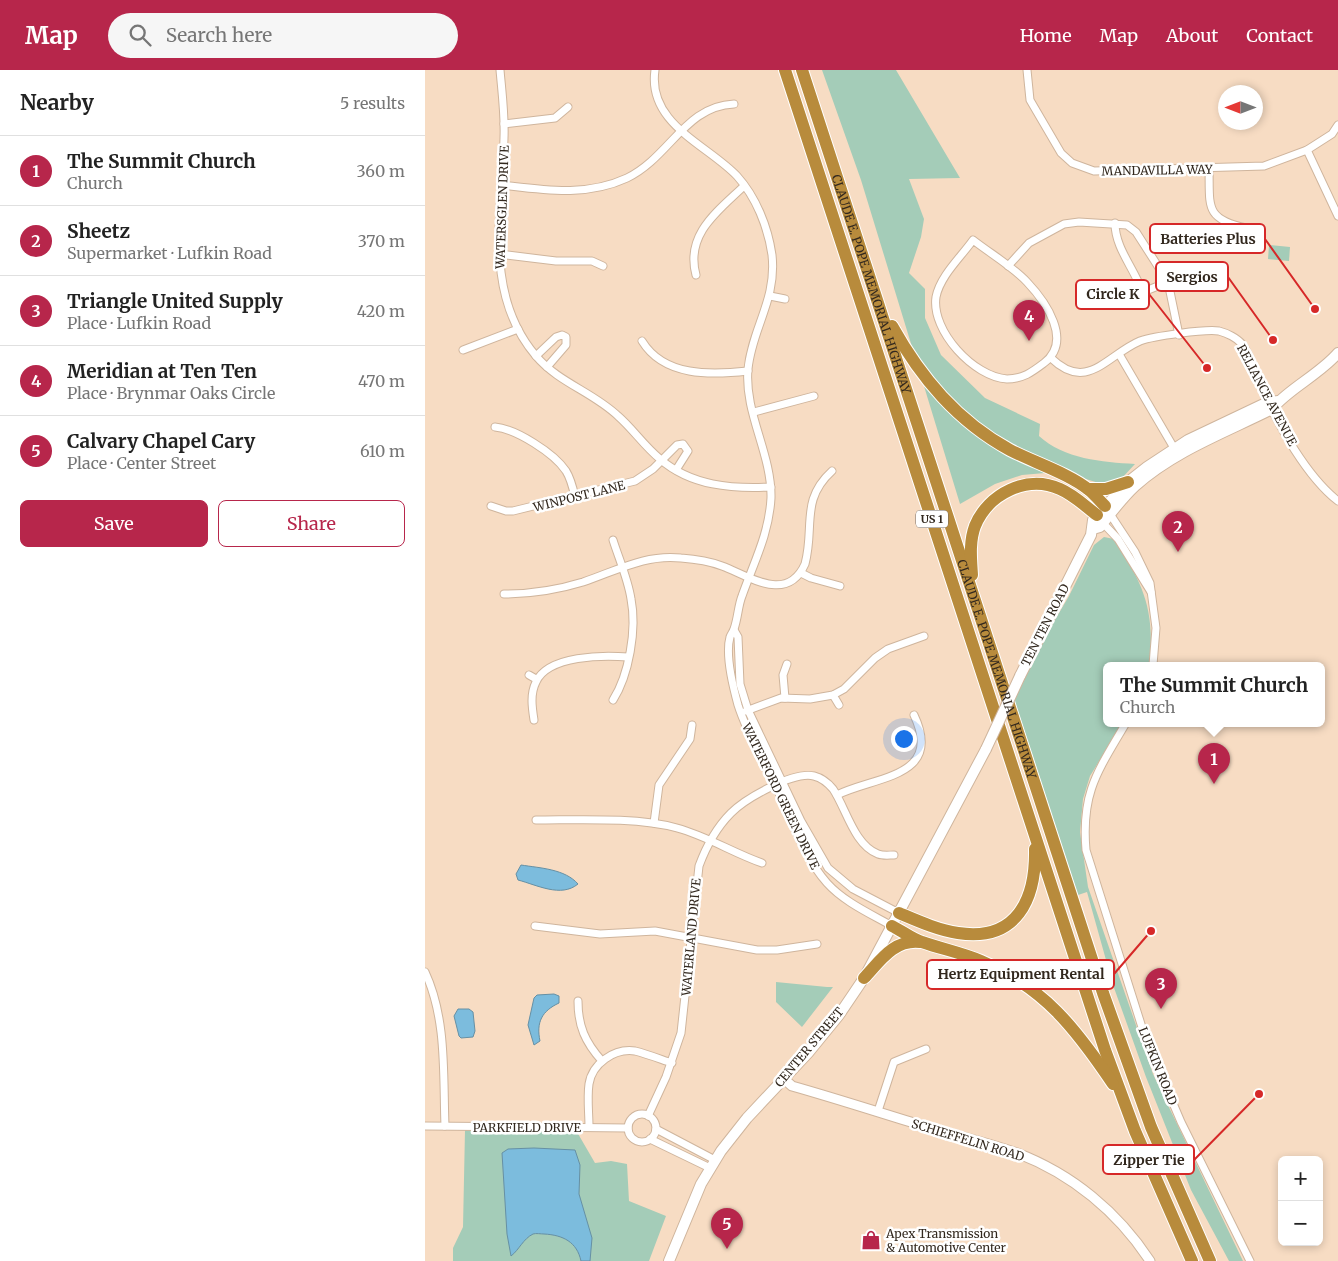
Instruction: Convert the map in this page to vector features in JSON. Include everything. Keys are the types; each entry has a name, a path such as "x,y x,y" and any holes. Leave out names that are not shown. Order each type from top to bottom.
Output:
{"highway":[{"name":"CLAUDE E. POPE MEMORIAL HIGHWAY","path":"785,70 1123,1101 1192,1261"},
{"name":"CLAUDE E. POPE MEMORIAL HIGHWAY","path":"802,70 1133,1080 1163,1158 1210,1261"},
{"path":"878,300 921,373 951,408 984,434 1010,450 1088,489 1106,489 1128,482"},
{"path":"973,593 971,552 973,533 982,513 1001,494 1022,486 1048,485 1074,496 1104,515"},
{"path":"1088,489 1104,515"},
{"path":"899,913 956,933 979,934 1001,928 1021,911 1030,896 1035,880 1035,835"},
{"path":"892,926 921,942 981,961 1012,976 1038,995 1083,1040 1123,1101"},
{"path":"864,978 891,950 910,941 921,942"}],"main road":[{"name":"TEN TEN ROAD","path":"986,748 1093,529 1093,520 1104,515 1135,486 1169,461 1273,404 1308,381 1338,353"},
{"name":"TEN TEN ROAD","path":"1104,515 1128,482 1174,448 1273,404"},
{"name":"CENTER STREET","path":"669,1261 713,1164 742,1124 839,1015 864,978 935,840 986,748"}],"street":[{"name":"WATERSGLEN DRIVE","path":"500,70 504,124 499,254 504,295 517,329 547,367 567,383 614,412 661,460 676,470 687,476 718,485 771,486"},
{"name":"WATERFORD GREEN DRIVE","path":"655,70 654,82 657,95 670,120 681,132 728,167 744,186 755,200 769,239 772,265 770,296 753,347 748,371 754,412 771,486 767,528 740,602 734,630 730,637 731,673 745,711 779,784 805,848 821,876 835,891 892,926"},
{"name":"MANDAVILLA WAY","path":"1027,70 1029,100 1061,154 1072,163 1094,171 1264,166 1307,150 1332,134 1338,125"},
{"path":"502,185 571,191 595,189 615,183 642,169 655,159 707,109 735,104"},
{"path":"504,124 555,118 568,108"},
{"path":"1332,134 1338,140"},
{"path":"1307,150 1338,216"},
{"path":"1209,168 1210,200 1214,213 1226,224 1246,228"},
{"path":"696,275 693,263 694,251 702,229 709,219 744,186"},
{"path":"1008,266 1029,243 1057,226 1079,222 1127,225 1137,232 1168,282 1179,334"},
{"path":"1115,223 1116,242 1135,272 1142,291"},
{"path":"973,240 1008,266 1034,290 1056,326 1058,343 1051,358 1025,376 1019,378 999,378 967,359 949,342 936,308 938,291 941,283 973,240"},
{"path":"499,254 557,261 592,261 603,266"},
{"path":"1095,305 1168,282"},
{"path":"770,296 785,299"},
{"path":"463,350 517,329"},
{"name":"RELIANCE AVENUE","path":"1051,358 1063,367 1079,373 1091,371 1143,340 1179,334 1218,331 1236,339 1248,355 1313,477 1338,501"},
{"path":"537,356 556,336 562,335 566,337 566,344 547,367"},
{"path":"642,341 655,357 682,369 709,374 748,371"},
{"path":"1119,354 1174,448"},
{"path":"754,412 814,396"},
{"path":"495,426 507,428 551,456 566,472 575,497"},
{"name":"WINPOST LANE","path":"491,506 513,512 635,481 653,470 677,445 685,445 688,451 676,470"},
{"path":"504,594 564,587 652,559 677,557 712,563 763,584 779,585 790,581 801,572 807,556 812,498 819,484 832,471"},
{"path":"1104,515 1151,592"},
{"path":"1104,515 1135,552 1150,583 1156,628 1153,662"},
{"path":"613,540 633,608 629,657 624,679 613,700"},
{"path":"801,572 811,578 840,586"},
{"path":"745,711 785,698 810,699 833,695 844,688 875,658 888,649 924,636"},
{"path":"534,720 532,693 536,679 548,668 601,655 629,657"},
{"path":"785,698 783,675 787,664"},
{"path":"529,675 536,679"},
{"path":"833,695 839,705"},
{"path":"894,855 877,854 867,846 857,833 837,795 857,786 899,774 913,764 921,748 922,737 914,715"},
{"path":"654,823 659,785 690,739 692,725"},
{"name":"LUFKIN ROAD","path":"1124,727 1100,765 1089,790 1084,827 1086,850 1146,1040 1181,1122 1250,1261"},
{"name":"WATERLAND DRIVE","path":"648,1116 672,1063 684,1015 696,880 704,853 710,841 731,812 752,798 797,776 814,776 828,783 837,795"},
{"name":"WATERFORD GREEN DRIVE","path":"779,784 822,860 833,874 853,889 899,913"},
{"path":"536,820 654,823 687,831 734,854 762,863"},
{"path":"535,926 594,934 655,931 757,950 777,950 817,944"},
{"path":"425,972 433,991 440,1022 445,1126"},
{"path":"578,1001 578,1016 582,1032 602,1061"},
{"path":"878,1111 894,1062 926,1049"},
{"path":"589,1127 590,1080 602,1061 615,1054 630,1051 672,1063"},
{"name":"SCHIEFFELIN ROAD","path":"784,1079 792,1086 1017,1153 1054,1170 1088,1192 1120,1222 1138,1242 1150,1261"},
{"path":"650,1139 655,1129 654,1121 648,1116 635,1116 628,1128 631,1136 638,1141 650,1139 713,1164"},
{"name":"PARKFIELD DRIVE","path":"425,1126 628,1128"},
{"path":"655,1129 713,1164"}],"green space":[{"path":"822,70 896,70 960,178 909,179 924,219 921,237 909,273 925,289 925,318 941,355 985,398 1040,424 1039,436 1049,444 1084,458 1135,464 1122,478 1102,484 1076,476 1045,473 1022,475 995,484 960,504 861,180"},
{"path":"1269,245 1290,247 1289,261 1268,259"},
{"path":"1104,537 1114,539 1133,570 1140,584 1149,613 1151,646 1149,662 1103,662 1103,727 1121,727 1090,776 1083,799 1080,832 1088,887 1153,1074 1243,1261 1229,1261 1191,1190 1146,1077 1113,985 1087,892 1078,895 1014,699 1037,650 1069,596 1094,545"},
{"path":"776,982 833,987 802,1027 776,1002"},
{"path":"465,1130 577,1132 595,1163 611,1161 627,1164 629,1201 666,1216 649,1261 453,1261 453,1248 463,1227"}],"water":[{"path":"521,865 559,872 573,879 578,884 564,890 557,890 518,880 516,874"},
{"path":"554,994 559,996 559,1003 544,1014 539,1028 540,1041 534,1045 528,1025 534,998 537,995"},
{"path":"458,1009 469,1009 473,1012 475,1031 473,1037 461,1038 459,1036 454,1016"},
{"path":"508,1149 575,1150 580,1165 579,1194 592,1238 590,1261 581,1261 573,1244 563,1238 539,1234 530,1236 511,1256 507,1234 502,1153"}],"place":[{"name":"Batteries Plus","path":"1315,309"},
{"name":"Sergios","path":"1273,340"},
{"name":"Meridian at Ten Ten","path":"1029,341"},
{"name":"Circle K","path":"1207,368"},
{"name":"Sheetz","path":"1178,552"},
{"name":"The Summit Church","path":"1214,784"},
{"name":"Hertz Equipment Rental","path":"1151,931"},
{"name":"Triangle United Supply","path":"1161,1009"},
{"name":"Zipper Tie","path":"1259,1094"},
{"name":"Apex Transmission & Automotive Center","path":"871,1240"},
{"name":"Calvary Chapel Cary","path":"727,1249"}]}
